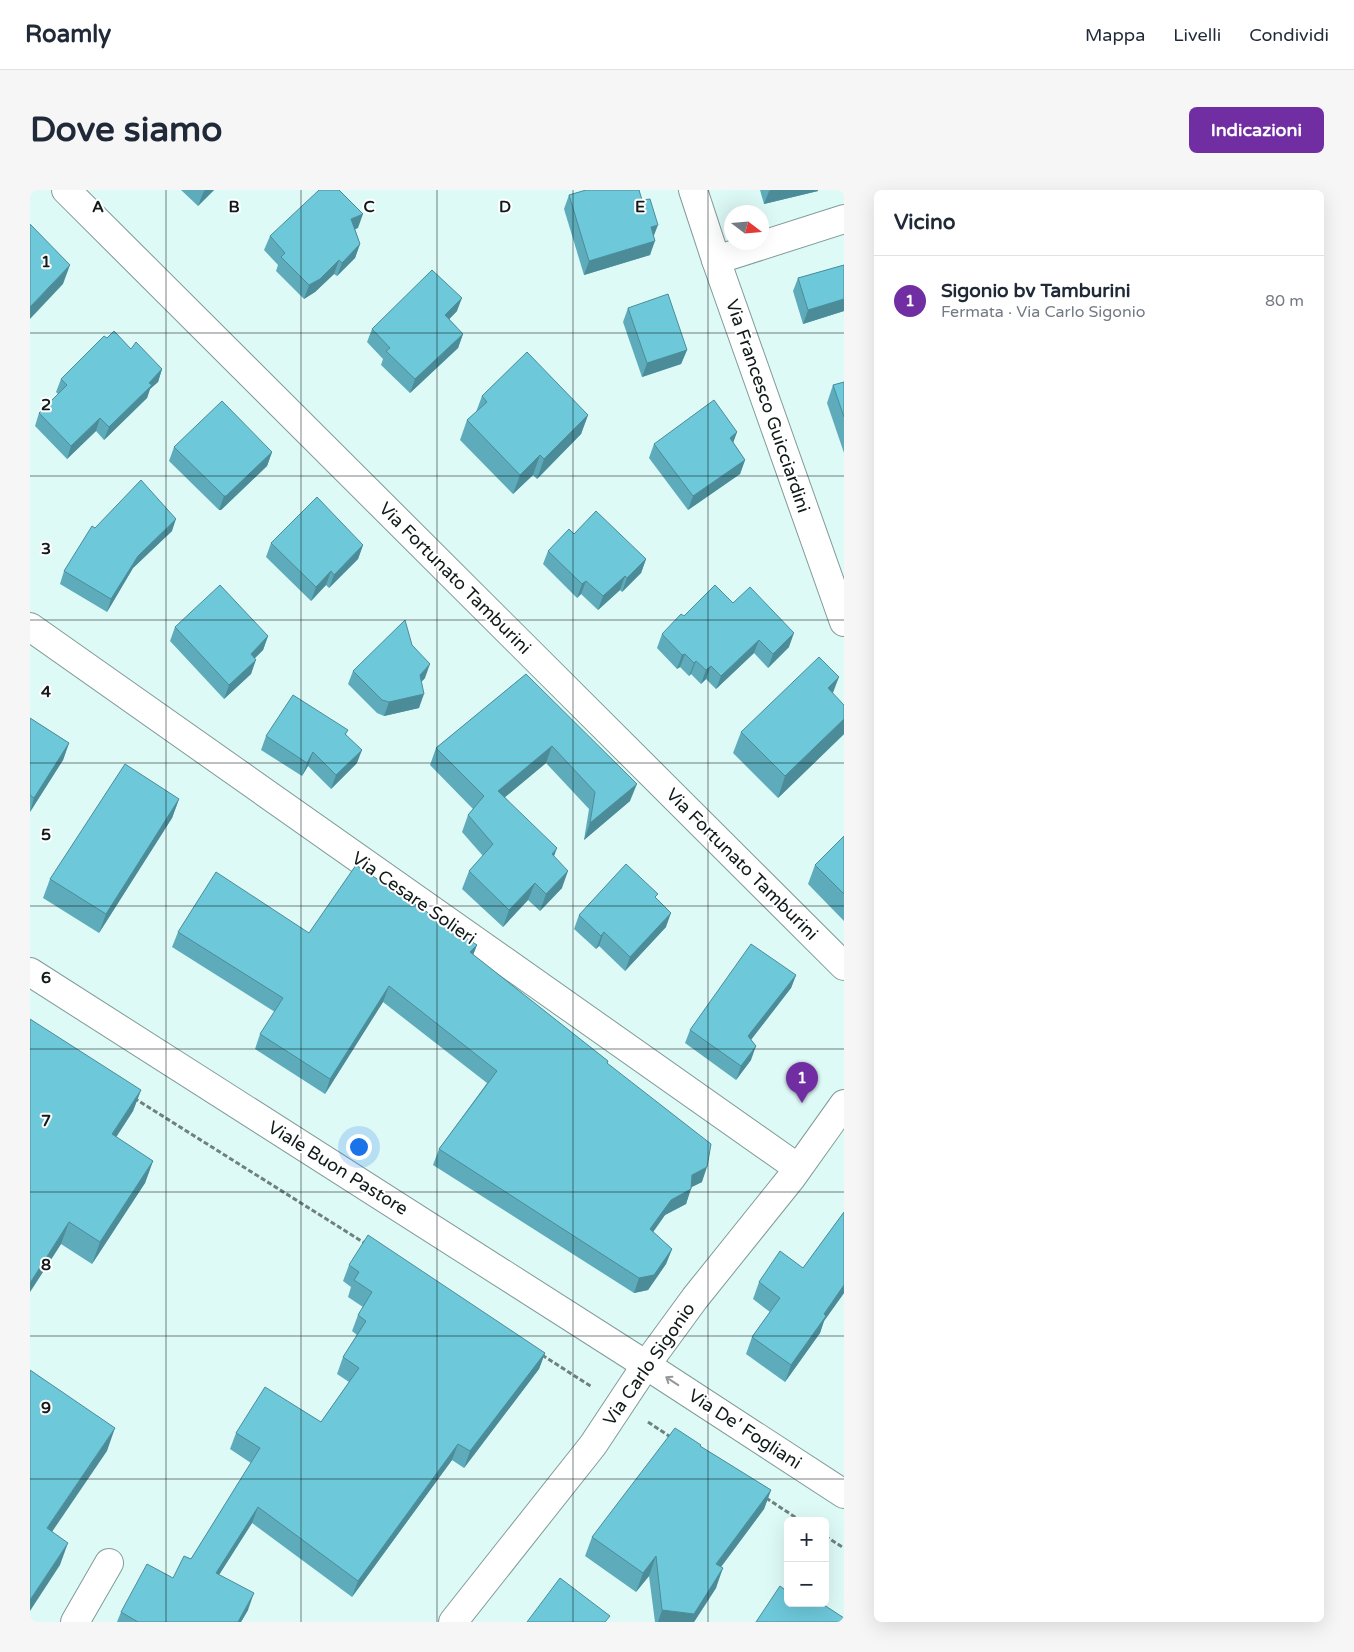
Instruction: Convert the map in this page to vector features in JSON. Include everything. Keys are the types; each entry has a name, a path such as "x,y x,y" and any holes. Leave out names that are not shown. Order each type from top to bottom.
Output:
{"street":[{"name":"Via Fortunato Tamburini","path":"66,190 844,966"},
{"name":"Via Francesco Guicciardini","path":"693,190 844,622"},
{"path":"716,260 844,219"},
{"name":"Via Cesare Solieri","path":"30,627 798,1168"},
{"name":"Viale Buon Pastore","path":"30,972 646,1365"},
{"name":"Via Carlo Sigonio","path":"453,1622 593,1445 646,1365 695,1298 798,1168 844,1104"},
{"name":"Via De' Fogliani","path":"646,1365 844,1494"},
{"path":"75,1622 109,1563"}],"path":[{"path":"131,1096 368,1245"},
{"path":"536,1352 678,1442"},
{"path":"760,1494 795,1517"},
{"path":"829,1539 844,1548"}],"building":[{"path":"319,190 339,190 363,214 351,219 360,244 342,263 339,260 320,279 309,285 281,257 285,253 270,236"},
{"path":"586,190 639,190 642,200 650,199 658,225 651,227 655,241 589,261 569,195"},
{"path":"30,224 70,265 30,307"},
{"path":"844,265 844,299 808,310 798,278"},
{"path":"432,270 462,298 445,315 463,334 415,379 386,351 390,348 372,329"},
{"path":"668,294 687,350 647,363 628,308"},
{"path":"114,331 131,349 136,342 162,369 149,383 152,385 109,427 100,418 71,446 39,413 67,385 61,379 104,336 107,338"},
{"path":"527,352 588,415 544,459 540,455 520,475 467,420 487,402 482,396"},
{"path":"844,382 844,417 833,385"},
{"path":"714,400 737,432 730,438 745,460 693,496 654,444"},
{"path":"222,401 272,452 226,496 174,447"},
{"path":"141,480 176,519 138,556 111,599 64,571 92,526 95,528"},
{"path":"317,497 363,545 334,575 331,571 316,587 271,543"},
{"path":"596,511 646,559 627,578 625,576 603,596 586,581 582,584 548,551 569,529 574,534"},
{"path":"220,585 268,636 251,654 256,660 229,685 175,627"},
{"path":"715,585 733,603 750,587 794,633 773,654 759,640 721,676 711,666 706,670 696,661 694,663 685,654 682,655 662,634 681,614 684,616"},
{"path":"405,620 412,645 430,664 420,675 424,694 389,702 382,700 353,671"},
{"path":"819,657 839,677 828,688 844,705 844,719 785,776 741,732"},
{"path":"526,674 637,784 590,823 595,792 552,746 498,791 557,848 552,854 568,871 546,894 535,883 509,910 469,871 493,844 468,815 484,796 436,748"},
{"path":"293,695 348,730 345,734 362,750 336,775 313,752 307,763 266,736"},
{"path":"30,718 69,743 34,798 30,795"},
{"path":"125,764 179,799 106,914 50,879"},
{"path":"844,836 844,894 815,865"},
{"path":"626,864 658,894 655,897 671,913 630,957 604,932 601,936 579,915"},
{"path":"356,865 477,945 470,952 711,1144 707,1167 692,1175 691,1189 671,1200 650,1229 672,1249 654,1275 639,1278 439,1149 497,1071 389,986 330,1079 260,1034 283,998 178,932 216,872 309,933"},
{"path":"751,944 796,975 748,1036 756,1046 741,1066 690,1030"},
{"path":"30,1019 141,1090 112,1134 153,1161 100,1242 69,1222 30,1283"},
{"path":"844,1212 844,1285 824,1314 826,1316 791,1365 752,1337 780,1298 759,1282 780,1251 803,1268"},
{"path":"368,1235 545,1353 470,1451 458,1444 358,1581 258,1507 216,1573 254,1593 238,1622 138,1622 121,1612 147,1564 173,1578 184,1556 191,1559 260,1448 236,1433 265,1387 321,1422 359,1368 343,1357 366,1321 358,1315 372,1292 354,1280 359,1272 349,1265"},
{"path":"30,1370 115,1428 47,1528 68,1543 30,1600"},
{"path":"675,1428 700,1446 771,1490 716,1564 723,1568 694,1614 662,1610 656,1556 643,1573 592,1537"},
{"path":"560,1578 610,1616 605,1622 527,1622"},
{"path":"780,1586 784,1589 784,1607 827,1607 844,1618 844,1622 756,1622"}],"place":[{"name":"Sigonio bv Tamburini","path":"802,1103"}]}
